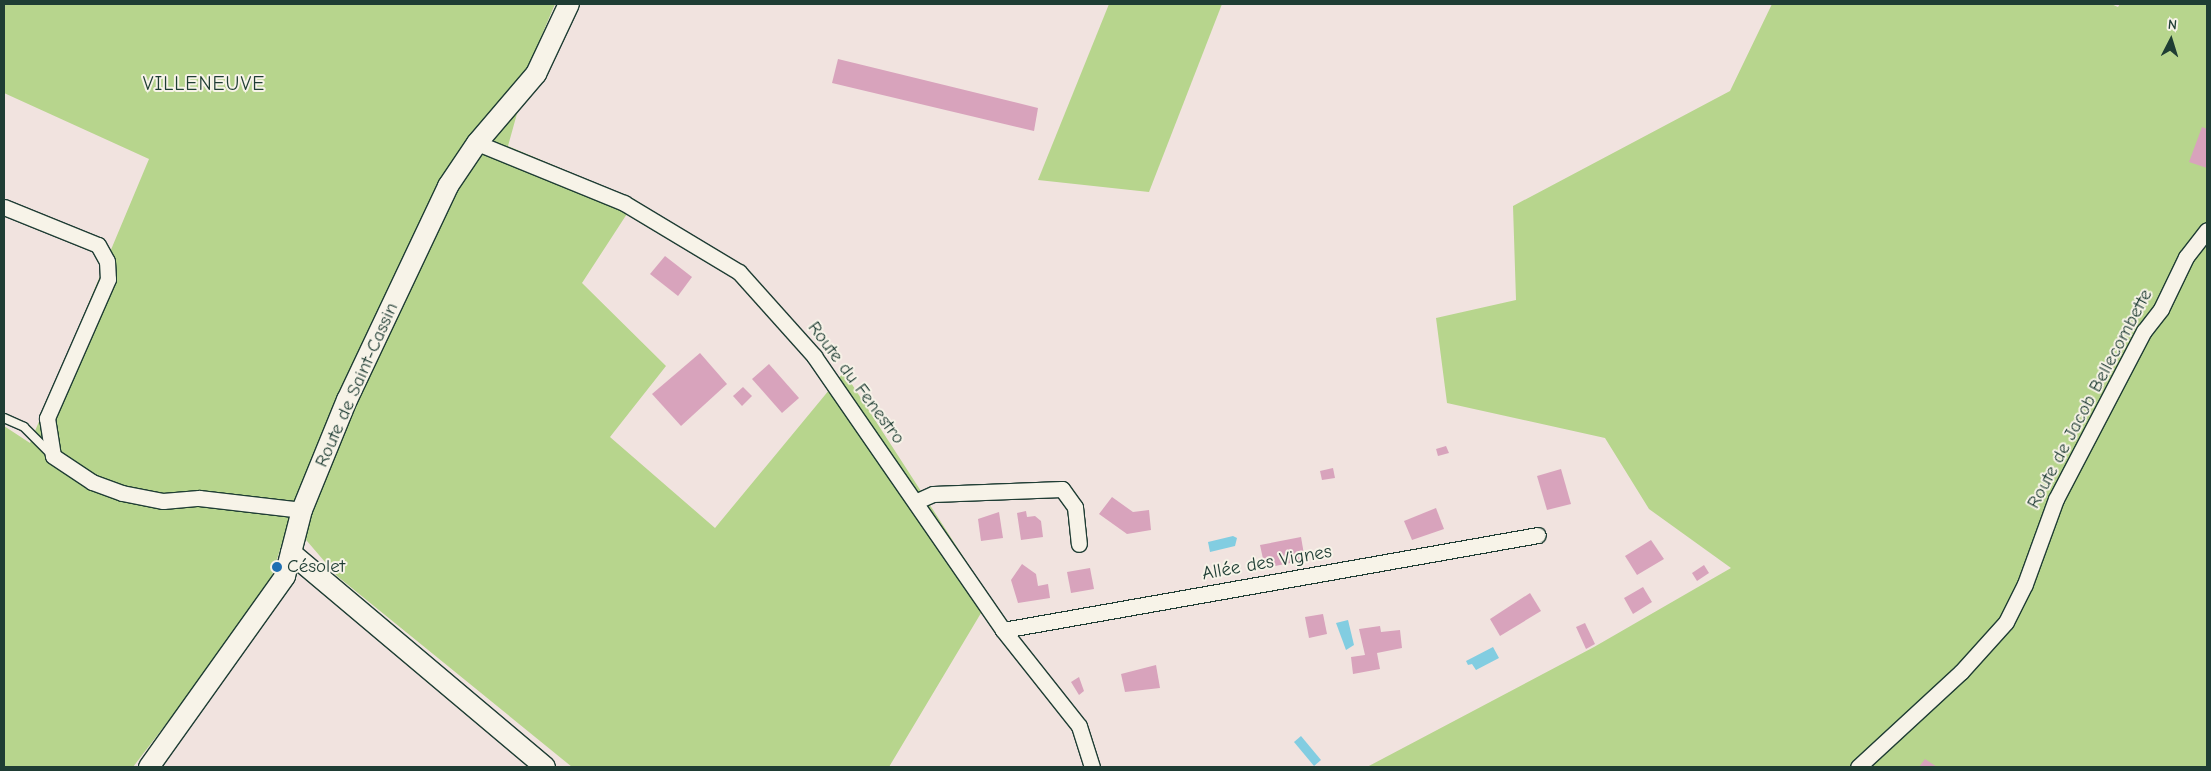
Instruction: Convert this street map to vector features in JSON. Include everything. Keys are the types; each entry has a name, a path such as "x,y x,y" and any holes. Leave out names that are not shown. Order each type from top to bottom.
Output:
{"street":[{"name":"Route de Saint-Cassin","path":"149,767 285,576 302,510 347,400 448,186 477,143 536,74 569,4"},
{"name":"Route du Fenestro","path":"477,143 624,203 739,272 814,356 917,501 1003,630 1079,726 1092,767"},
{"path":"4,207 98,245 107,261 108,279 47,418 52,456 92,482 122,493 163,501 208,498 302,510"},
{"name":"Route de Jacob Bellecombette","path":"1858,767 1961,672 2006,622 2025,584 2056,499 2144,331 2161,309 2186,257 2207,230"},
{"path":"917,501 933,494 1062,489 1075,507 1078,544"},
{"name":"Allée des Vignes","path":"1003,630 1538,535"},
{"path":"291,553 545,767"}],"lane":[{"path":"4,418 24,427 52,456"}],"green space":[{"path":"4,4 555,4 533,56 508,146 636,200 582,283 666,366 610,437 715,528 844,372 990,598 889,767 572,767 337,576 289,520 267,592 133,767 4,767 4,426 30,443 149,159 4,93"},
{"path":"1109,4 1222,4 1149,192 1038,180"},
{"path":"1772,4 2111,4 2118,7 2120,4 2207,4 2207,767 1367,767 1594,647 1731,568 1649,509 1605,438 1447,403 1436,318 1516,300 1513,206 1730,91"}],"water":[{"path":"1233,536 1237,538 1235,546 1210,552 1208,542"},
{"path":"1348,620 1354,645 1346,650 1336,623"},
{"path":"1493,647 1499,658 1476,670 1472,664 1468,665 1466,661"},
{"path":"1301,736 1321,760 1314,766 1294,742"}],"building":[{"path":"838,59 1038,108 1034,131 832,83"},
{"path":"2202,127 2207,129 2207,168 2189,162"},
{"path":"665,256 692,277 678,296 650,274"},
{"path":"700,353 727,384 681,426 652,394"},
{"path":"769,364 799,398 782,413 752,379"},
{"path":"743,387 752,396 742,406 733,396"},
{"path":"1446,446 1449,453 1438,456 1436,449"},
{"path":"1333,468 1335,478 1322,480 1320,471"},
{"path":"1561,469 1571,504 1547,510 1537,476"},
{"path":"1112,497 1133,512 1149,510 1151,530 1127,534 1099,514"},
{"path":"1436,508 1444,529 1412,540 1404,521"},
{"path":"1026,511 1027,517 1035,516 1041,521 1043,537 1021,540 1017,513"},
{"path":"999,512 1003,538 981,541 978,519"},
{"path":"1301,537 1305,560 1265,568 1260,545"},
{"path":"1651,540 1664,559 1637,575 1625,556"},
{"path":"1022,564 1036,574 1038,586 1048,584 1050,598 1018,603 1011,580"},
{"path":"1704,565 1709,573 1697,581 1692,573"},
{"path":"1090,568 1094,589 1071,593 1067,572"},
{"path":"1643,587 1652,602 1633,614 1624,598"},
{"path":"1530,593 1541,611 1500,636 1490,619"},
{"path":"1323,614 1327,634 1309,638 1305,617"},
{"path":"1585,623 1595,644 1586,649 1576,627"},
{"path":"1380,626 1381,632 1400,630 1402,648 1377,653 1380,669 1353,674 1351,657 1365,655 1359,629"},
{"path":"1156,665 1160,688 1125,692 1121,674"},
{"path":"1079,677 1084,691 1079,695 1071,682"},
{"path":"1925,759 1937,767 1919,767"}],"place":[{"name":"Césolet","path":"277,567"}],"district":[{"name":"VILLENEUVE","path":"204,83"}]}
